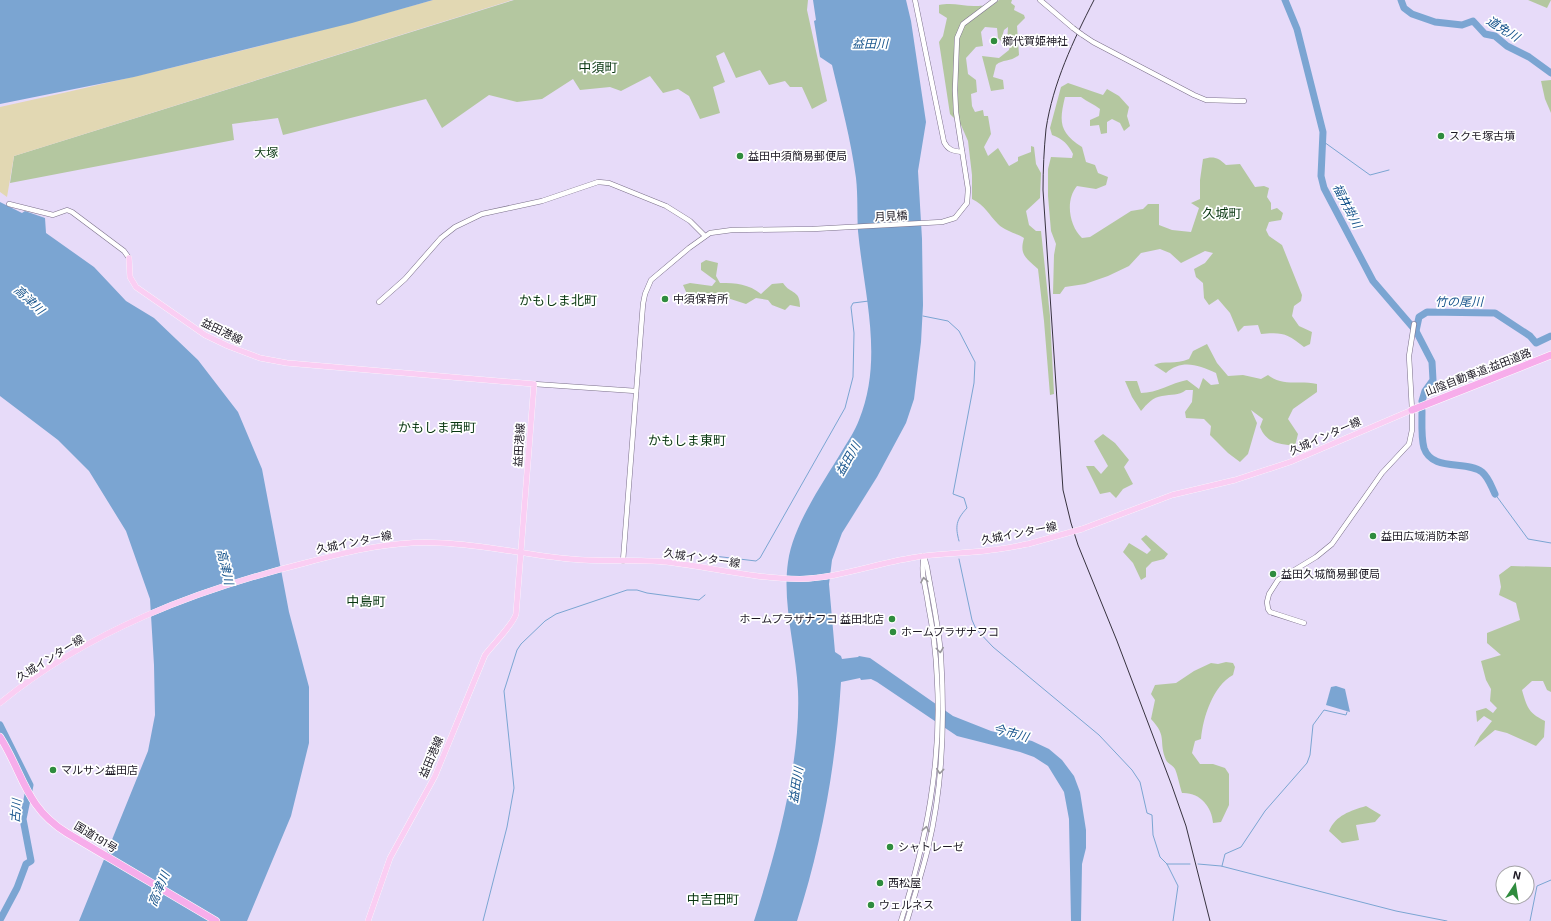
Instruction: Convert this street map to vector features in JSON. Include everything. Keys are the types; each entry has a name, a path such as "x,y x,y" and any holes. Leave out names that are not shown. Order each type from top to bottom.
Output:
{"highway":[{"name":"山陰自動車道;益田道路","path":"1412,410 1551,355"},
{"name":"国道191号","path":"0,737 26,792 46,818 59,828 216,921"}],"main road":[{"name":"益田港線","path":"129,258 130,277 136,286 205,335 244,353 287,363 534,384 516,614 514,621 497,639 485,655 435,776 390,858 368,921"},
{"name":"久城インター線","path":"0,703 28,681 93,642 146,615 198,594 250,577 313,560 376,546 411,542 474,545 521,553 572,559 666,562 780,578 801,579 840,574 924,556 991,550 1028,544 1082,530 1172,495 1235,480 1290,462 1412,410"}],"street":[{"path":"915,0 944,142 947,148 962,152"},
{"name":"月見橋","path":"705,236 732,230 853,227 942,222 955,218 967,202 968,189 954,90 957,38 963,24 995,0"},
{"path":"1040,0 1073,28 1093,42 1194,95 1206,100 1244,101"},
{"path":"379,302 405,279 440,238 455,227 482,214 542,201 598,182 609,183 666,206 690,221 705,236 656,276 644,294 623,561"},
{"path":"9,204 53,215 68,210 124,251 129,258"},
{"path":"1304,623 1270,612 1267,606 1270,594 1278,580 1316,557 1332,544 1382,473 1405,450 1411,438 1412,410 1409,356 1414,324"},
{"path":"534,384 636,391"},
{"path":"907,921 928,848 940,772 941,656 924,556"},
{"path":"901,921 925,837 940,731"}],"green space":[{"path":"514,0 808,0 807,10 827,101 812,109 802,87 790,87 785,81 769,85 760,70 736,78 724,52 716,56 725,82 713,87 720,113 700,119 689,96 678,89 663,93 650,76 621,91 610,87 580,90 573,79 542,99 517,102 489,95 442,128 426,99 283,135 278,118 232,124 234,140 10,183 14,156"},
{"path":"999,0 1012,0 1011,3 1015,6 1014,10 1024,15 1025,18 1017,26 1019,55 1013,59 996,65 993,77 1003,80 1004,89 991,91 982,56 999,58 1009,50 1010,46 1007,42 1008,27 1004,30 1001,41 998,38 997,28 985,27 981,32 983,46 976,47 966,58 968,74 976,80 977,92 971,94 972,106 975,112 983,110 984,116 988,116 991,134 984,147 988,156 998,148 1009,166 1018,161 1018,157 1031,152 1031,146 1034,147 1036,164 1041,173 1040,198 1026,211 1029,225 1036,231 1041,231 1050,316 1054,394 1050,395 1038,269 1027,259 1023,252 1022,248 1024,238 1001,226 984,207 972,199 972,175 968,141 961,125 950,114 939,42 943,36 947,18 939,13 939,5 953,4 990,7"},
{"path":"1528,0 1551,0 1547,8"},
{"path":"1551,80 1551,113 1545,99 1541,81"},
{"path":"1068,83 1103,95 1107,89 1119,96 1129,107 1127,116 1130,126 1124,131 1120,123 1112,119 1107,122 1107,133 1101,134 1099,125 1090,126 1090,120 1099,116 1100,109 1081,97 1065,97 1062,120 1065,131 1074,142 1082,147 1086,162 1095,165 1098,173 1108,177 1106,185 1096,189 1077,186 1073,192 1070,213 1074,227 1082,238 1090,237 1131,211 1143,209 1148,204 1159,204 1159,225 1172,230 1191,232 1199,208 1191,203 1200,199 1200,180 1203,159 1215,158 1226,165 1240,164 1255,187 1264,186 1269,188 1267,197 1271,203 1271,210 1277,208 1283,213 1281,220 1269,222 1266,230 1269,236 1282,245 1302,295 1301,301 1294,306 1292,316 1299,326 1312,332 1310,344 1304,347 1284,334 1261,334 1258,325 1244,326 1238,332 1230,313 1218,299 1209,305 1204,298 1203,283 1196,277 1194,269 1205,263 1213,253 1205,251 1181,263 1170,253 1160,249 1141,253 1129,266 1108,276 1085,284 1065,287 1060,294 1053,294 1054,255 1056,244 1051,231 1048,196 1048,169 1051,157 1072,158 1073,154 1065,142 1052,135 1050,128 1061,87"},
{"path":"706,260 718,263 716,276 720,283 742,285 752,288 761,294 772,284 783,283 797,295 800,301 800,307 790,305 785,310 772,305 768,300 756,298 746,304 715,294 709,299 687,294 683,285 690,283 712,286 716,281 701,270 701,263"},
{"path":"1207,344 1217,363 1228,376 1243,375 1261,379 1268,375 1280,381 1317,384 1317,392 1293,409 1288,419 1298,434 1295,446 1274,442 1266,437 1260,427 1263,419 1251,410 1257,423 1248,454 1240,462 1228,453 1210,435 1211,426 1204,419 1186,418 1185,412 1192,402 1193,390 1186,390 1178,394 1153,399 1141,411 1132,397 1125,381 1137,381 1141,393 1158,390 1187,380 1199,389 1203,378 1211,385 1219,384 1216,373 1203,368 1184,365 1178,366 1166,373 1154,365 1184,361 1189,359 1193,351"},
{"path":"1103,434 1115,443 1129,460 1124,467 1133,484 1123,489 1116,498 1110,492 1100,494 1086,466 1094,466 1101,474 1108,466 1094,441"},
{"path":"1146,535 1168,554 1164,559 1152,562 1146,568 1146,577 1141,580 1133,563 1123,552 1129,543 1147,554 1151,550 1141,539"},
{"path":"1511,566 1551,567 1551,692 1547,690 1543,681 1532,681 1522,690 1529,709 1545,721 1544,737 1536,746 1507,733 1495,730 1474,747 1480,736 1492,721 1484,716 1477,722 1476,711 1486,708 1493,713 1497,708 1490,701 1491,689 1486,680 1481,661 1501,655 1487,643 1487,633 1520,620 1516,603 1499,595 1501,587 1499,575"},
{"path":"1226,662 1233,663 1235,667 1233,675 1220,687 1210,703 1204,721 1201,739 1195,741 1192,753 1200,764 1213,764 1225,768 1229,774 1229,805 1221,822 1213,823 1210,811 1204,802 1194,795 1182,793 1175,769 1166,760 1161,735 1151,719 1155,700 1151,694 1155,685 1176,683 1194,671 1211,663 1218,664"},
{"path":"1366,806 1381,815 1375,822 1356,825 1359,840 1342,843 1329,831 1335,821 1344,814"}],"sand":[{"path":"433,0 512,0 14,156 7,197 0,192 0,107 217,56"}],"water":[{"path":"0,0 433,0 352,23 134,77 0,104"},
{"name":"益田川","path":"813,0 906,0 911,21 926,122 918,171 922,239 923,305 921,342 914,399 906,423 877,477 842,533 832,560 829,584 835,652 841,656 842,659 859,656 870,658 953,716 991,731 1032,741 1049,749 1062,760 1074,776 1080,792 1086,830 1086,848 1082,864 1081,921 1071,921 1069,819 1064,792 1048,766 1034,757 1020,752 957,736 877,682 871,679 861,680 860,678 841,682 836,743 821,833 797,921 754,921 771,866 785,807 791,777 798,719 797,675 788,610 788,562 791,548 802,519 857,424 866,397 870,373 870,326 858,231 857,185 854,164 846,122 832,65 820,57 814,21 816,20"},
{"name":"高津川","path":"0,202 22,213 25,211 45,218 46,233 94,267 126,301 154,318 198,360 238,412 262,469 289,612 309,687 309,743 291,816 247,921 79,921 148,751 155,715 150,599 126,531 89,471 58,440 0,396"},
{"path":"1336,686 1345,689 1350,712 1326,705 1331,687"}],"waterway":[{"name":"福井掛川","path":"1285,0 1297,29 1323,132 1321,176 1324,188 1373,281 1416,331 1432,362 1433,380 1425,391 1422,401"},
{"name":"道免川","path":"1401,0 1404,8 1412,14 1435,22 1462,25 1473,21 1485,34 1495,36 1507,46 1529,57 1551,73"},
{"path":"1324,142 1370,175 1389,170"},
{"path":"708,560 710,556 756,561 760,558 845,408 853,377 854,333 851,307 853,303 869,301"},
{"name":"竹の尾川","path":"1416,331 1419,317 1427,312 1495,313 1530,336 1536,343 1551,336"},
{"path":"923,316 948,321 959,331 975,362 974,383 953,494 964,498 967,508 957,523 959,541"},
{"name":"福井掛川","path":"1422,411 1422,439 1424,448 1428,455 1434,460 1442,463 1468,467 1482,472 1488,479 1495,494"},
{"path":"1495,494 1528,539 1551,543"},
{"path":"959,559 972,620 976,629 993,647 1099,735 1132,770 1140,782 1147,813 1152,815 1153,835 1160,857 1167,864 1178,886 1173,921"},
{"path":"483,921 507,827 514,788 504,691 517,650 521,644 545,621 556,614 627,590 637,590 647,593 699,600 705,595"},
{"path":"1222,866 1225,854 1241,847 1265,811 1307,763 1310,755 1313,725 1324,710 1346,715 1347,712"},
{"name":"古川","path":"0,725 30,785 23,819 31,861 26,864 17,888 0,920"},
{"path":"1167,864 1190,864"},
{"path":"1198,864 1221,866 1396,911 1447,921"},
{"path":"1530,921 1537,886 1551,880"}],"railway":[{"path":"1094,0 1071,47 1059,79 1049,112 1044,152 1043,190 1063,490 1078,545 1117,641 1186,826 1210,921"}],"place":[{"name":"櫛代賀姫神社","path":"994,41"},
{"name":"スクモ塚古墳","path":"1441,136"},
{"name":"益田中須簡易郵便局","path":"740,156"},
{"name":"中須保育所","path":"665,299"},
{"name":"益田広域消防本部","path":"1373,536"},
{"name":"益田久城簡易郵便局","path":"1273,574"},
{"name":"ホームプラザナフコ 益田北店","path":"892,619"},
{"name":"ホームプラザナフコ","path":"893,632"},
{"name":"マルサン益田店","path":"53,770"},
{"name":"シャトレーゼ","path":"890,847"},
{"name":"西松屋","path":"880,883"},
{"name":"ウェルネス","path":"871,905"}],"district":[{"name":"中須町","path":"598,67"},
{"name":"大塚","path":"266,153"},
{"name":"久城町","path":"1222,213"},
{"name":"かもしま北町","path":"558,300"},
{"name":"かもしま西町","path":"437,427"},
{"name":"かもしま東町","path":"687,440"},
{"name":"中島町","path":"366,601"},
{"name":"中吉田町","path":"713,899"}],"water label":[{"name":"今市川","path":"1011,733"}]}
